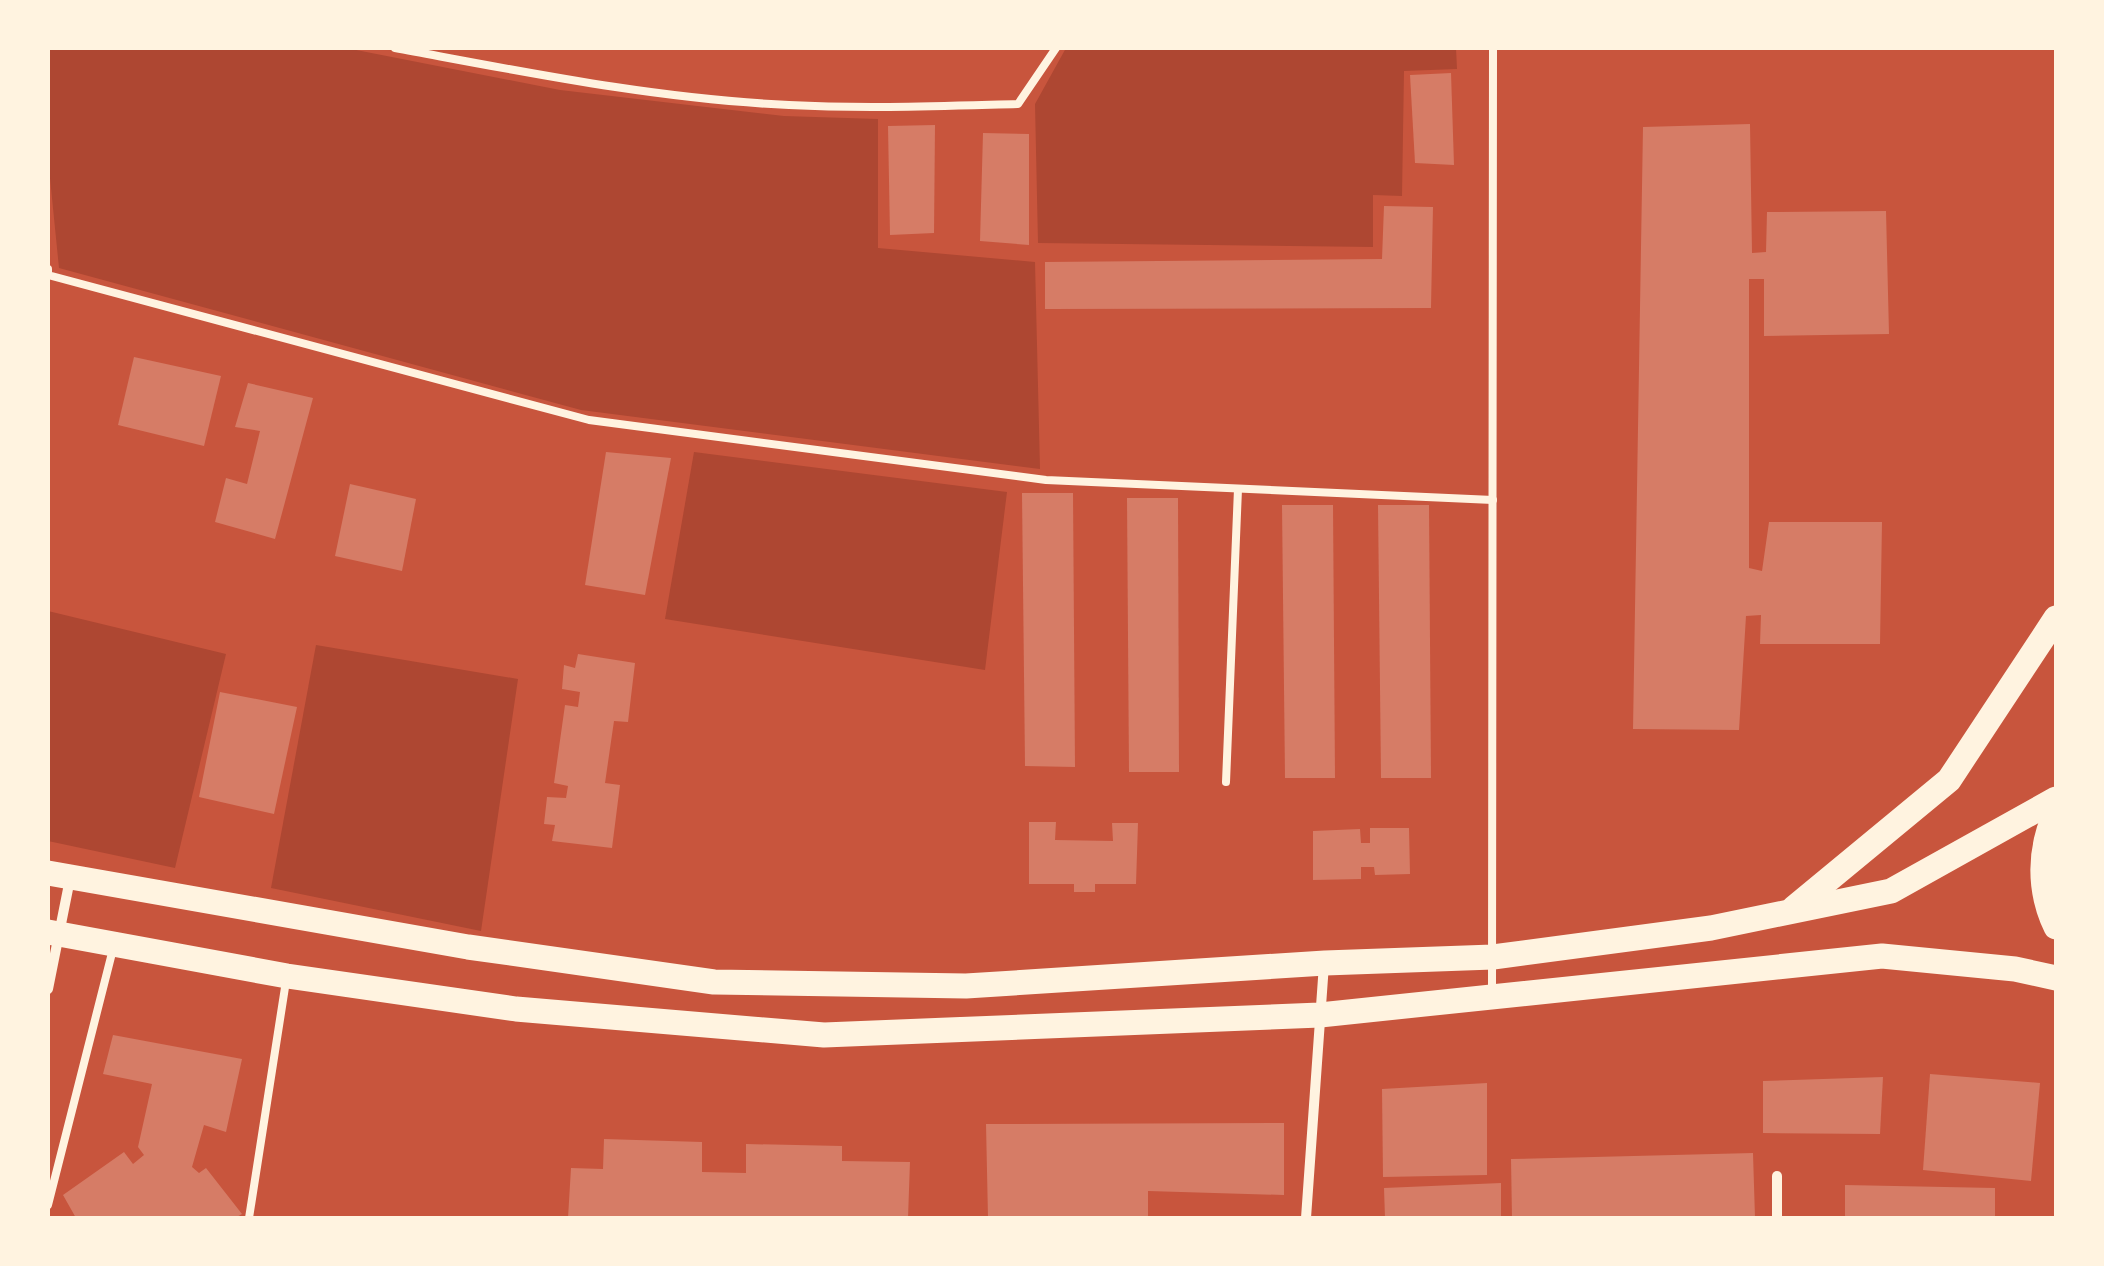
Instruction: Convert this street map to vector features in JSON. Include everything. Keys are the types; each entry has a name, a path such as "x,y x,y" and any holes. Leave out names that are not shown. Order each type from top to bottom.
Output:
{"main road":[{"path":"1790,911 1949,780 2056,618"},
{"path":"59,876 468,946 714,982 966,986 1324,963 1493,957 1711,928 1891,891 2056,800"},
{"path":"2056,812 2048,830 2042,869 2048,909 2056,927"},
{"path":"53,933 287,976 516,1009 824,1035 1320,1014 1882,956 2014,968 2056,978"}],"street":[{"path":"48,990 59,876"},
{"path":"1306,1218 1324,963"},
{"path":"1777,1176 1777,1218"}],"lane":[{"path":"395,48 570,80 784,105 920,107 1018,104 1056,48"},
{"path":"1492,996 1493,48"},
{"path":"48,269 48,275 589,420 1046,480 1493,500"},
{"path":"1226,782 1238,489"},
{"path":"48,1205 114,945"},
{"path":"250,1218 287,976"}],"shaded area":[{"path":"48,48 346,48 560,90 784,116 878,119 878,248 1035,262 1040,469 581,410 59,268 48,158"},
{"path":"1066,48 1456,48 1457,69 1404,71 1402,196 1373,195 1373,247 1038,243 1035,104"},
{"path":"694,452 1007,492 985,670 665,619"},
{"path":"48,611 226,654 175,868 48,841"},
{"path":"316,645 518,679 481,931 271,888"}],"building":[{"path":"1451,73 1454,165 1415,163 1410,75"},
{"path":"1750,124 1752,253 1766,252 1767,212 1886,211 1889,334 1764,336 1764,279 1749,279 1749,568 1762,571 1769,522 1882,522 1880,644 1760,644 1761,615 1746,616 1739,730 1633,729 1643,127"},
{"path":"935,125 934,233 890,235 888,126"},
{"path":"983,133 1029,134 1029,245 980,241"},
{"path":"1384,206 1433,207 1431,308 1045,309 1045,262 1382,259"},
{"path":"134,357 221,376 204,446 118,425"},
{"path":"248,383 313,398 275,539 215,522 226,478 247,484 260,431 235,427"},
{"path":"606,452 671,458 645,595 585,585"},
{"path":"350,484 416,499 402,571 335,556"},
{"path":"1022,493 1073,493 1075,767 1025,766"},
{"path":"1127,498 1178,498 1179,772 1129,772"},
{"path":"1282,505 1333,505 1335,778 1285,778"},
{"path":"1378,505 1429,505 1431,778 1381,778"},
{"path":"578,654 635,663 628,722 614,721 605,783 620,785 612,848 552,841 555,825 544,824 547,797 566,798 568,786 554,783 565,705 578,707 580,692 562,689 564,665 575,668"},
{"path":"220,692 297,707 274,814 199,797"},
{"path":"1029,822 1056,822 1055,840 1113,841 1112,823 1138,823 1136,884 1095,884 1095,892 1074,892 1074,884 1029,884"},
{"path":"1370,828 1409,828 1410,874 1375,875 1374,867 1361,867 1361,879 1313,880 1313,831 1360,829 1361,843 1370,843"},
{"path":"113,1035 242,1059 226,1132 204,1125 192,1167 199,1173 206,1168 242,1214 235,1218 76,1218 63,1195 124,1152 133,1164 144,1155 138,1147 152,1084 103,1074"},
{"path":"1930,1074 2040,1083 2031,1181 1923,1170"},
{"path":"1883,1077 1880,1134 1763,1133 1763,1081"},
{"path":"1487,1083 1487,1175 1383,1177 1382,1089"},
{"path":"1284,1123 1284,1195 1148,1191 1148,1218 988,1218 986,1124"},
{"path":"604,1139 702,1142 702,1172 746,1173 746,1144 842,1146 842,1161 910,1162 908,1218 568,1218 571,1168 603,1169"},
{"path":"1753,1153 1755,1218 1512,1218 1511,1159"},
{"path":"1501,1183 1501,1218 1385,1218 1384,1188"},
{"path":"1845,1185 1995,1188 1995,1218 1845,1218"}]}
